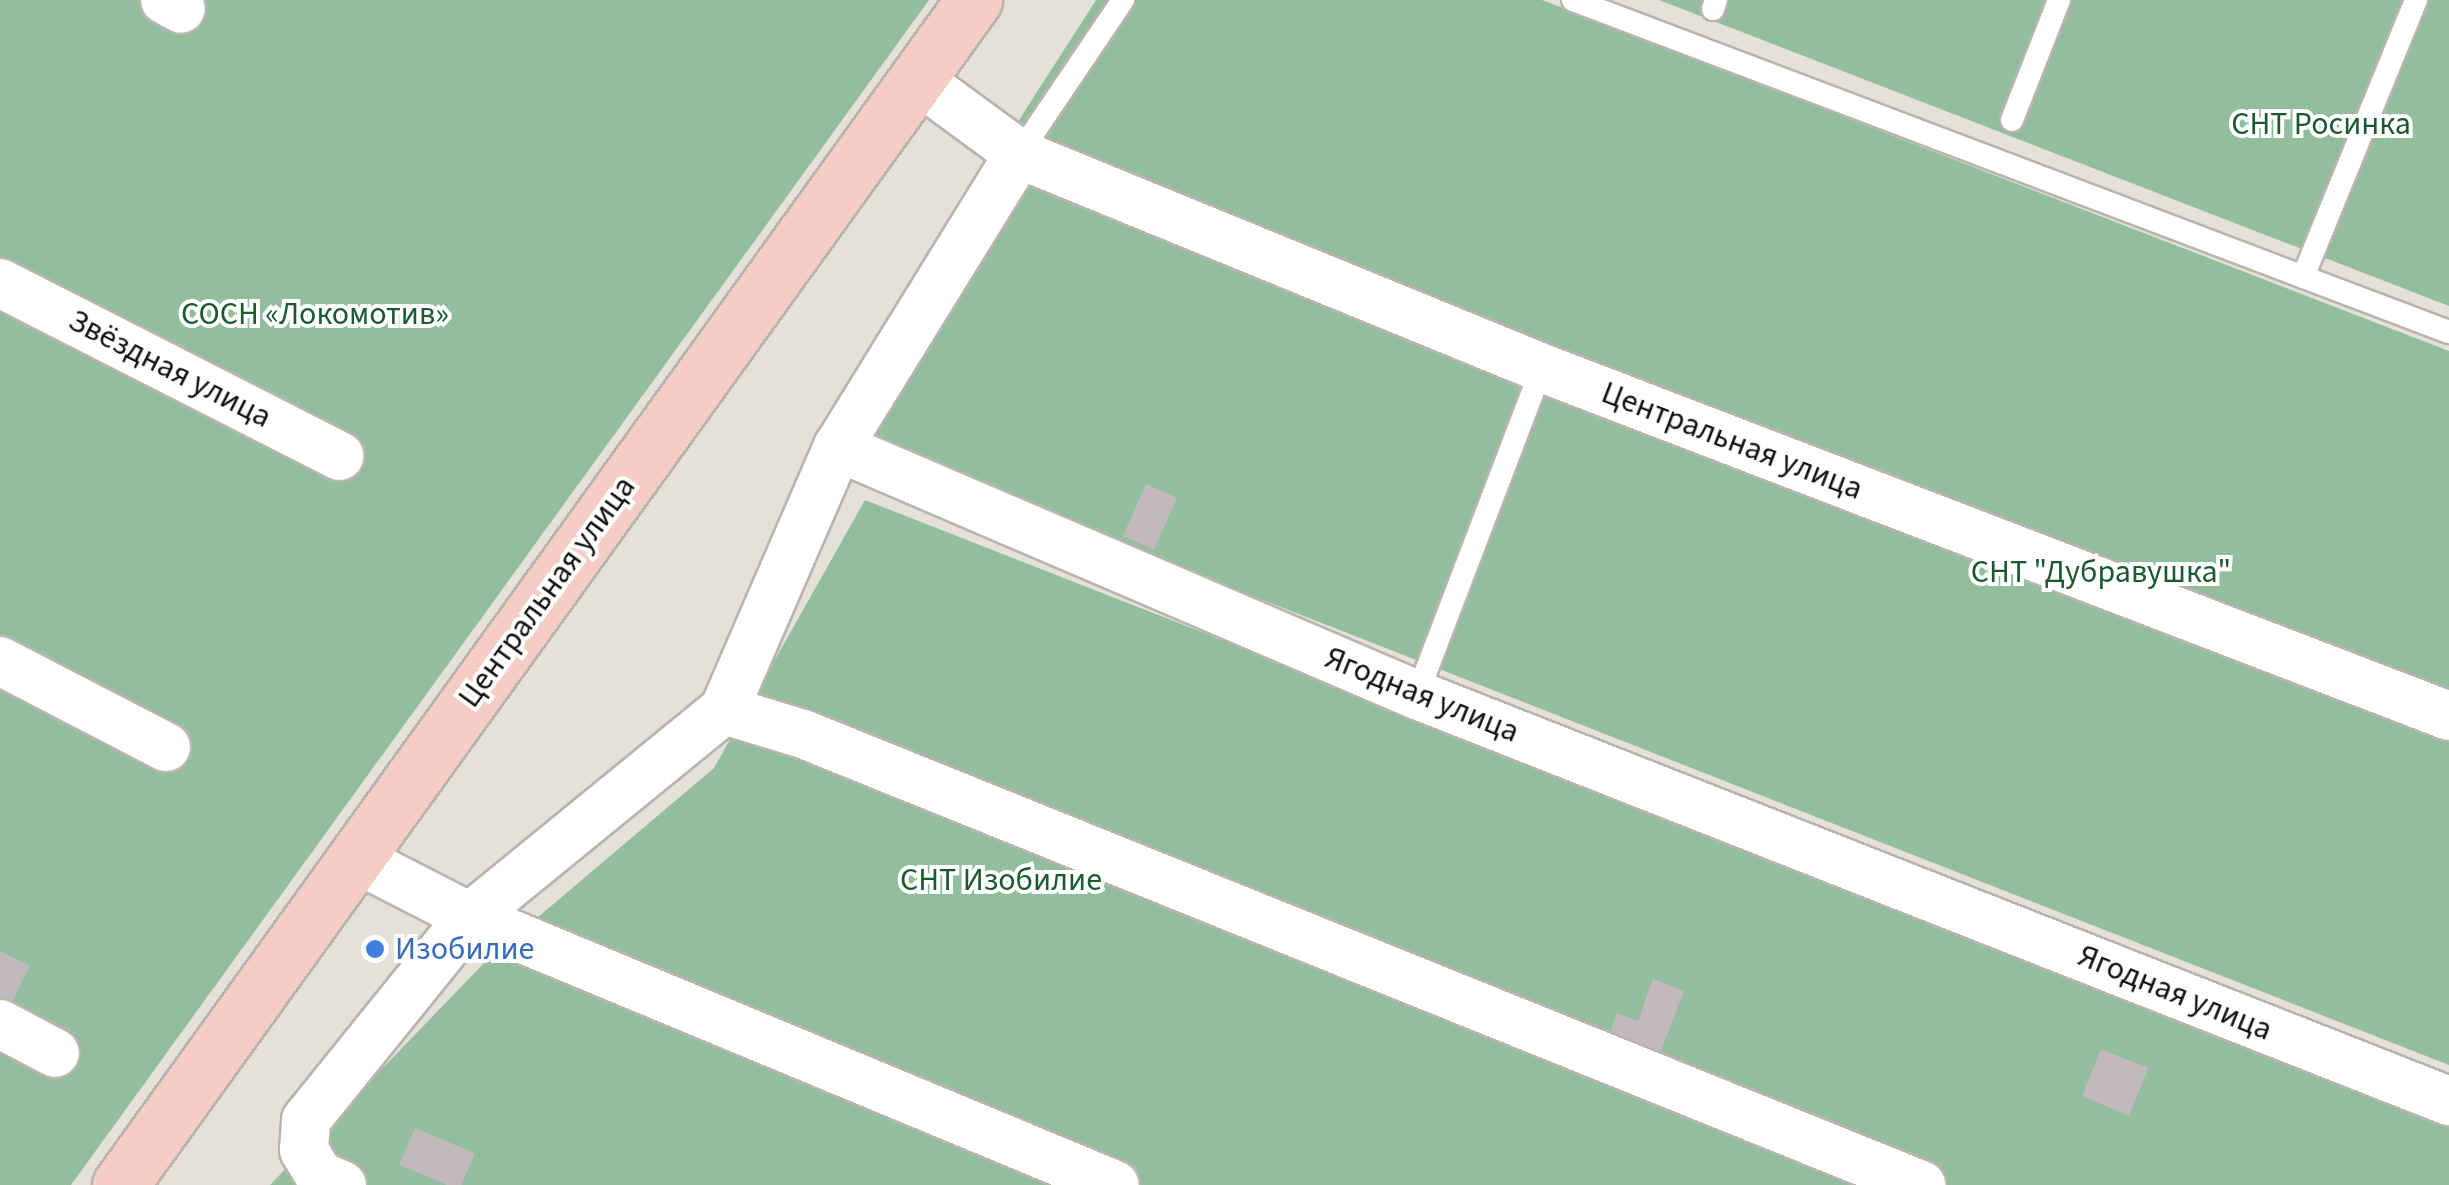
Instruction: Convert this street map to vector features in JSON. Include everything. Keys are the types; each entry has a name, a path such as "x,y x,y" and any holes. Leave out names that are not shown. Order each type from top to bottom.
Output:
{"street":[{"name":"Центральная улица","path":"120,1185 974,0"},
{"path":"342,1185 318,1174 304,1150 306,1120 470,917 724,710 838,447 1018,154 917,79"},
{"name":"Центральная улица","path":"1018,154 1542,368 2449,716"},
{"name":"Звёздная улица","path":"0,283 340,456"},
{"name":"Ягодная улица","path":"838,447 1417,695 2449,1101"},
{"path":"0,661 166,747"},
{"path":"724,710 802,734 1921,1185"},
{"path":"355,858 470,917 1115,1185"},
{"path":"0,1024 54,1053"}],"lane":[{"path":"1018,154 1123,0"},
{"path":"1573,0 2449,332"},
{"path":"2012,120 2060,0"},
{"path":"2302,276 2416,0"},
{"path":"1417,695 1542,368"}],"green space":[{"name":"СОСН «Локомотив»","path":"0,0 929,0 71,1185 0,1185"},
{"name":"СНТ \"Дубравушка\"","path":"1096,0 1542,0 2449,351 2449,1065 822,427"},
{"name":"СНТ Росинка","path":"1659,0 2449,0 2449,306"},
{"name":"СНТ Изобилие","path":"865,500 2449,1121 2449,1185 270,1185 485,962 714,768"}],"building":[{"path":"1146,484 1177,498 1154,550 1123,536"},
{"path":"0,951 30,966 8,1010 0,1006"},
{"path":"1653,979 1684,991 1655,1066 1605,1046 1617,1013 1638,1021"},
{"path":"2101,1049 2148,1068 2129,1115 2082,1096"},
{"path":"415,1128 475,1153 461,1185 447,1185 399,1165"}],"place":[{"name":"Изобилие","path":"375,949"}]}
